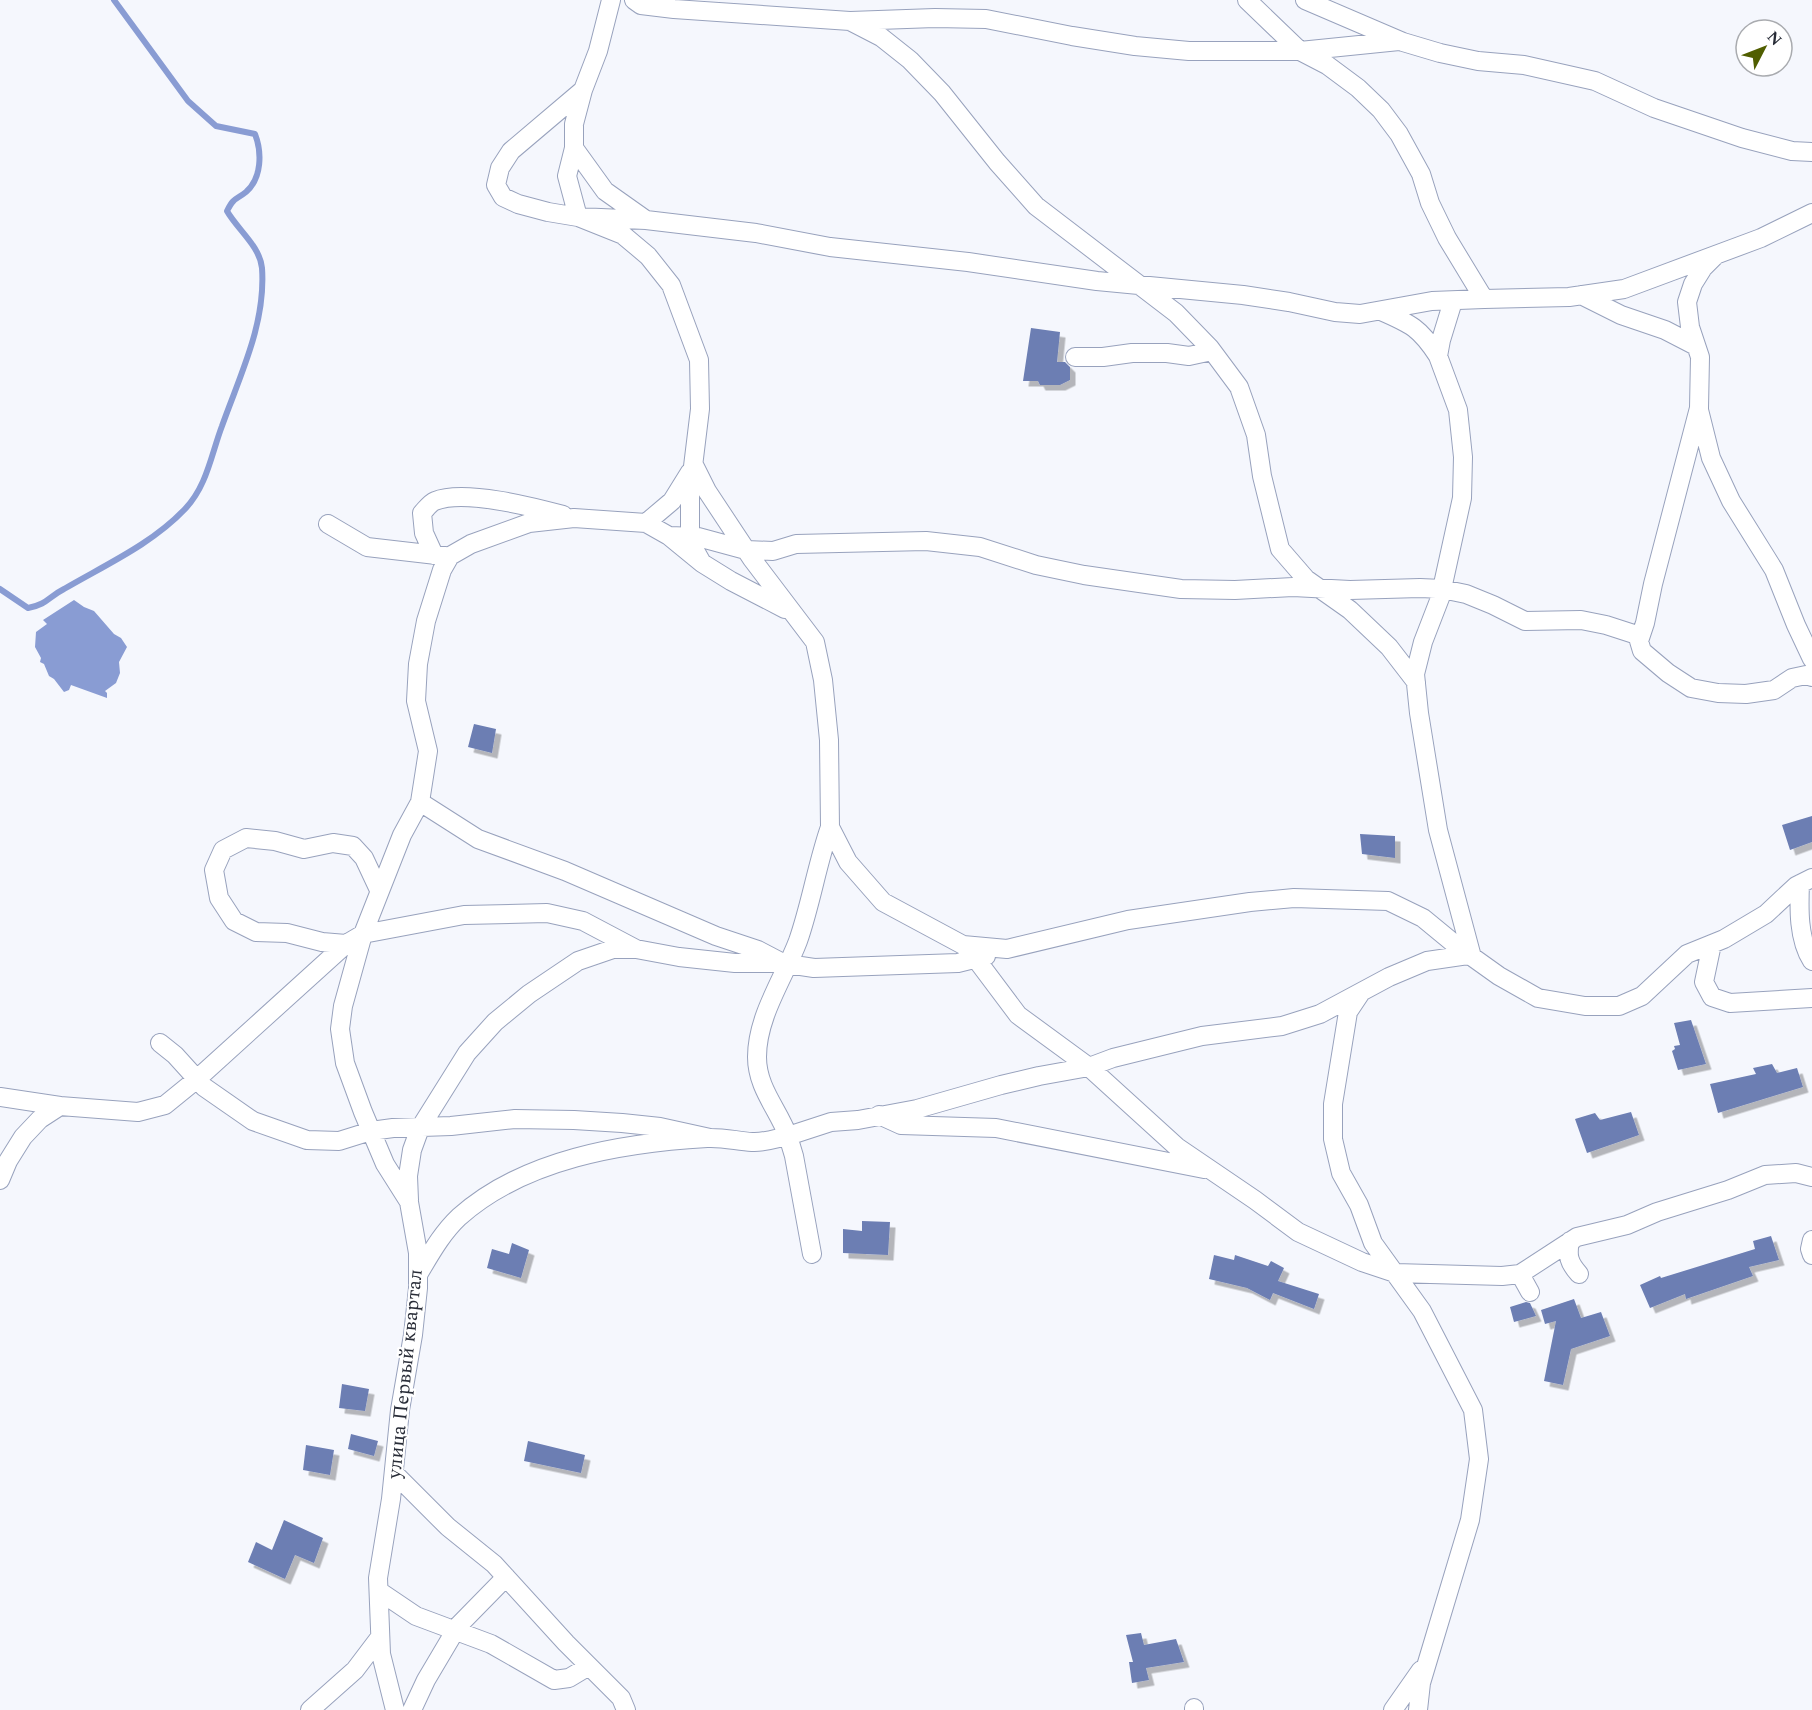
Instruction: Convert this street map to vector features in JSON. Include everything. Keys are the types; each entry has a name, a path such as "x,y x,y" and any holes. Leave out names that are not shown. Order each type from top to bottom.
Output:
{"street":[{"path":"578,217 567,176 574,148 574,124 583,90 598,51 611,0"},
{"path":"634,0 641,5 674,9 850,21 986,19 1134,46 1190,51 1300,51 1399,41"},
{"path":"1246,0 1300,51 1327,65 1358,88 1381,110 1399,134 1420,174 1430,203 1447,238 1484,299"},
{"path":"1305,0 1399,41 1440,53 1524,65 1595,81 1654,108 1742,138 1792,151 1812,152"},
{"path":"850,21 881,37 910,60 942,93 997,162 1036,206 1176,313 1212,351 1239,387 1256,435 1262,476 1280,549 1306,579 1350,610 1389,647 1416,682"},
{"path":"583,90 511,151 500,168 496,185 502,197 548,212 578,217 646,220 756,233 830,247 958,261 1097,280 1243,295 1335,312 1360,314 1432,301 1581,295 1624,289 1761,238 1812,213"},
{"path":"574,148 605,191 646,220"},
{"path":"578,217 623,236 648,256 671,285 699,360 700,409 690,491 690,537 702,563"},
{"path":"1717,254 1703,268 1693,284 1687,302 1690,327 1700,357 1699,408 1640,636 1641,651 1668,673 1692,687 1718,693 1746,694 1774,690 1792,678 1806,675 1812,677"},
{"path":"1581,295 1621,315 1665,330 1696,346"},
{"path":"1438,356 1453,300"},
{"path":"1381,311 1405,321 1425,335 1438,356 1458,410 1463,457 1462,498 1442,589 1423,642 1415,674 1438,830 1470,956"},
{"path":"1075,357 1103,357 1132,353 1167,353 1189,356 1212,351"},
{"path":"1699,408 1716,469 1731,501 1774,570 1812,659"},
{"path":"646,523 672,501 694,465"},
{"path":"694,465 707,491 746,550 815,642 823,680 829,740 830,827 802,928 785,963 761,1030 757,1056 760,1079 788,1136 794,1156 812,1254"},
{"path":"442,555 424,533 422,513 432,501 453,496 522,504 574,518"},
{"path":"328,524 367,547 442,555 529,523 574,518 646,523 669,536 702,563 731,581 793,613"},
{"path":"669,536 698,537 746,550 772,551 796,544 820,543 926,542 980,547 1036,565 1181,589 1235,590 1293,586 1442,589 1466,594 1525,621 1581,620 1640,636"},
{"name":"улица Первый квартал","path":"395,1710 381,1654 378,1578 391,1499 399,1410 413,1335 418,1253 409,1202 385,1164 371,1131 345,1062 340,1029 343,1006 363,934 402,835 420,802 428,751 416,701 418,664 426,621 442,570 442,555"},
{"path":"420,802 478,839 575,875 785,963"},
{"path":"830,827 848,862 883,902 963,945 1018,1015 1089,1066 1177,1147 1298,1232 1362,1262 1395,1273 1502,1276 1520,1274 1577,1237 1627,1225 1657,1212 1728,1190 1765,1175 1796,1173 1812,1177"},
{"path":"346,944 322,942 287,933 256,932 234,921 219,898 214,870 224,850 246,838 275,841 304,849 333,843 353,846 364,858 380,890"},
{"path":"409,1202 408,1176 412,1150 420,1128 467,1053 495,1022 529,994 578,961 613,949 636,949 679,957 735,963 785,963 814,968 958,963 1128,920 1294,898 1388,901 1423,918 1470,956 1538,998 1585,1006 1619,1006 1642,996 1665,972 1687,954 1712,944 1766,914 1806,881"},
{"path":"1806,881 1802,930 1808,955 1812,961"},
{"path":"0,1097 60,1106 138,1112 165,1105 197,1079 346,944 363,934 464,915 548,913 583,921 636,949"},
{"path":"1712,944 1704,982 1712,997 1730,1003 1812,998"},
{"path":"963,945 1007,949"},
{"path":"160,1043 204,1087 253,1121 307,1140 339,1141 371,1131 515,1119 574,1120 660,1127 710,1138 755,1142 788,1136 831,1122 858,1120 917,1109 1202,1036 1282,1026 1320,1014 1389,977 1427,961 1470,956"},
{"path":"1363,990 1348,1012 1333,1104 1333,1138 1341,1173 1359,1205 1373,1243 1422,1311 1473,1410 1479,1459 1470,1520 1421,1683 1418,1710"},
{"path":"0,1180 8,1161 23,1137 40,1119 60,1106"},
{"path":"879,1115 901,1125 996,1128 1210,1170"},
{"path":"418,1274 437,1242 458,1219 487,1195 515,1179 550,1165 601,1153 640,1145 710,1138"},
{"path":"1812,1240 1810,1249 1812,1255"},
{"path":"1570,1241 1568,1252 1570,1264 1580,1274"},
{"path":"1520,1274 1530,1292"},
{"path":"394,1473 448,1527 506,1576 566,1643 621,1698 626,1710"},
{"path":"412,1710 426,1680 456,1629 506,1576"},
{"path":"379,1591 416,1616 456,1629 491,1644 554,1680 569,1678 589,1666"},
{"path":"310,1710 355,1671 380,1637"},
{"path":"1393,1710 1427,1663"}],"water":[{"path":"74,600 94,611 127,647 119,662 120,673 116,683 105,691 107,698 71,685 69,690 64,692 49,676 44,664 40,662 41,658 35,647 36,632 47,624 43,620"}],"building":[{"path":"1031,328 1060,332 1057,362 1065,362 1070,367 1070,380 1060,385 1040,385 1038,381 1023,381"},
{"path":"474,724 496,729 492,753 468,747"},
{"path":"1812,816 1812,842 1790,850 1782,825"},
{"path":"1360,834 1395,836 1395,858 1362,854"},
{"path":"1691,1020 1706,1064 1678,1070 1672,1051 1675,1049 1674,1046 1680,1045 1674,1023"},
{"path":"1772,1064 1777,1073 1797,1068 1803,1087 1718,1113 1710,1084 1756,1074 1753,1068"},
{"path":"1631,1112 1639,1135 1587,1153 1575,1119 1595,1113 1600,1120"},
{"path":"862,1221 890,1222 888,1255 843,1253 843,1229 862,1231"},
{"path":"1771,1236 1779,1260 1749,1267 1753,1276 1686,1299 1685,1294 1650,1308 1640,1285 1660,1276 1661,1278 1755,1249 1753,1241"},
{"path":"512,1243 529,1250 521,1278 487,1268 492,1249 509,1254"},
{"path":"1214,1255 1234,1260 1235,1255 1268,1266 1271,1261 1284,1268 1278,1281 1319,1294 1314,1309 1273,1293 1270,1300 1247,1288 1209,1279"},
{"path":"1574,1299 1581,1318 1601,1312 1610,1336 1571,1349 1563,1385 1544,1381 1556,1321 1545,1324 1541,1310"},
{"path":"1530,1303 1536,1316 1514,1322 1510,1307"},
{"path":"342,1384 369,1389 365,1411 339,1408"},
{"path":"351,1434 378,1441 374,1456 348,1449"},
{"path":"528,1441 585,1455 581,1473 524,1461"},
{"path":"306,1445 334,1450 330,1475 303,1470"},
{"path":"284,1520 323,1538 314,1563 295,1555 285,1579 248,1562 256,1542 272,1550"},
{"path":"1141,1633 1144,1645 1176,1639 1184,1662 1146,1668 1149,1680 1132,1683 1129,1662 1133,1662 1126,1635"}],"waterway":[{"path":"0,589 28,608 40,604 143,543 172,522 185,509 199,490 208,470 244,368 260,309 262,289 260,260 253,245 227,211 233,201 251,186 258,172 259,149 255,134 216,126 188,101 114,0"}]}
